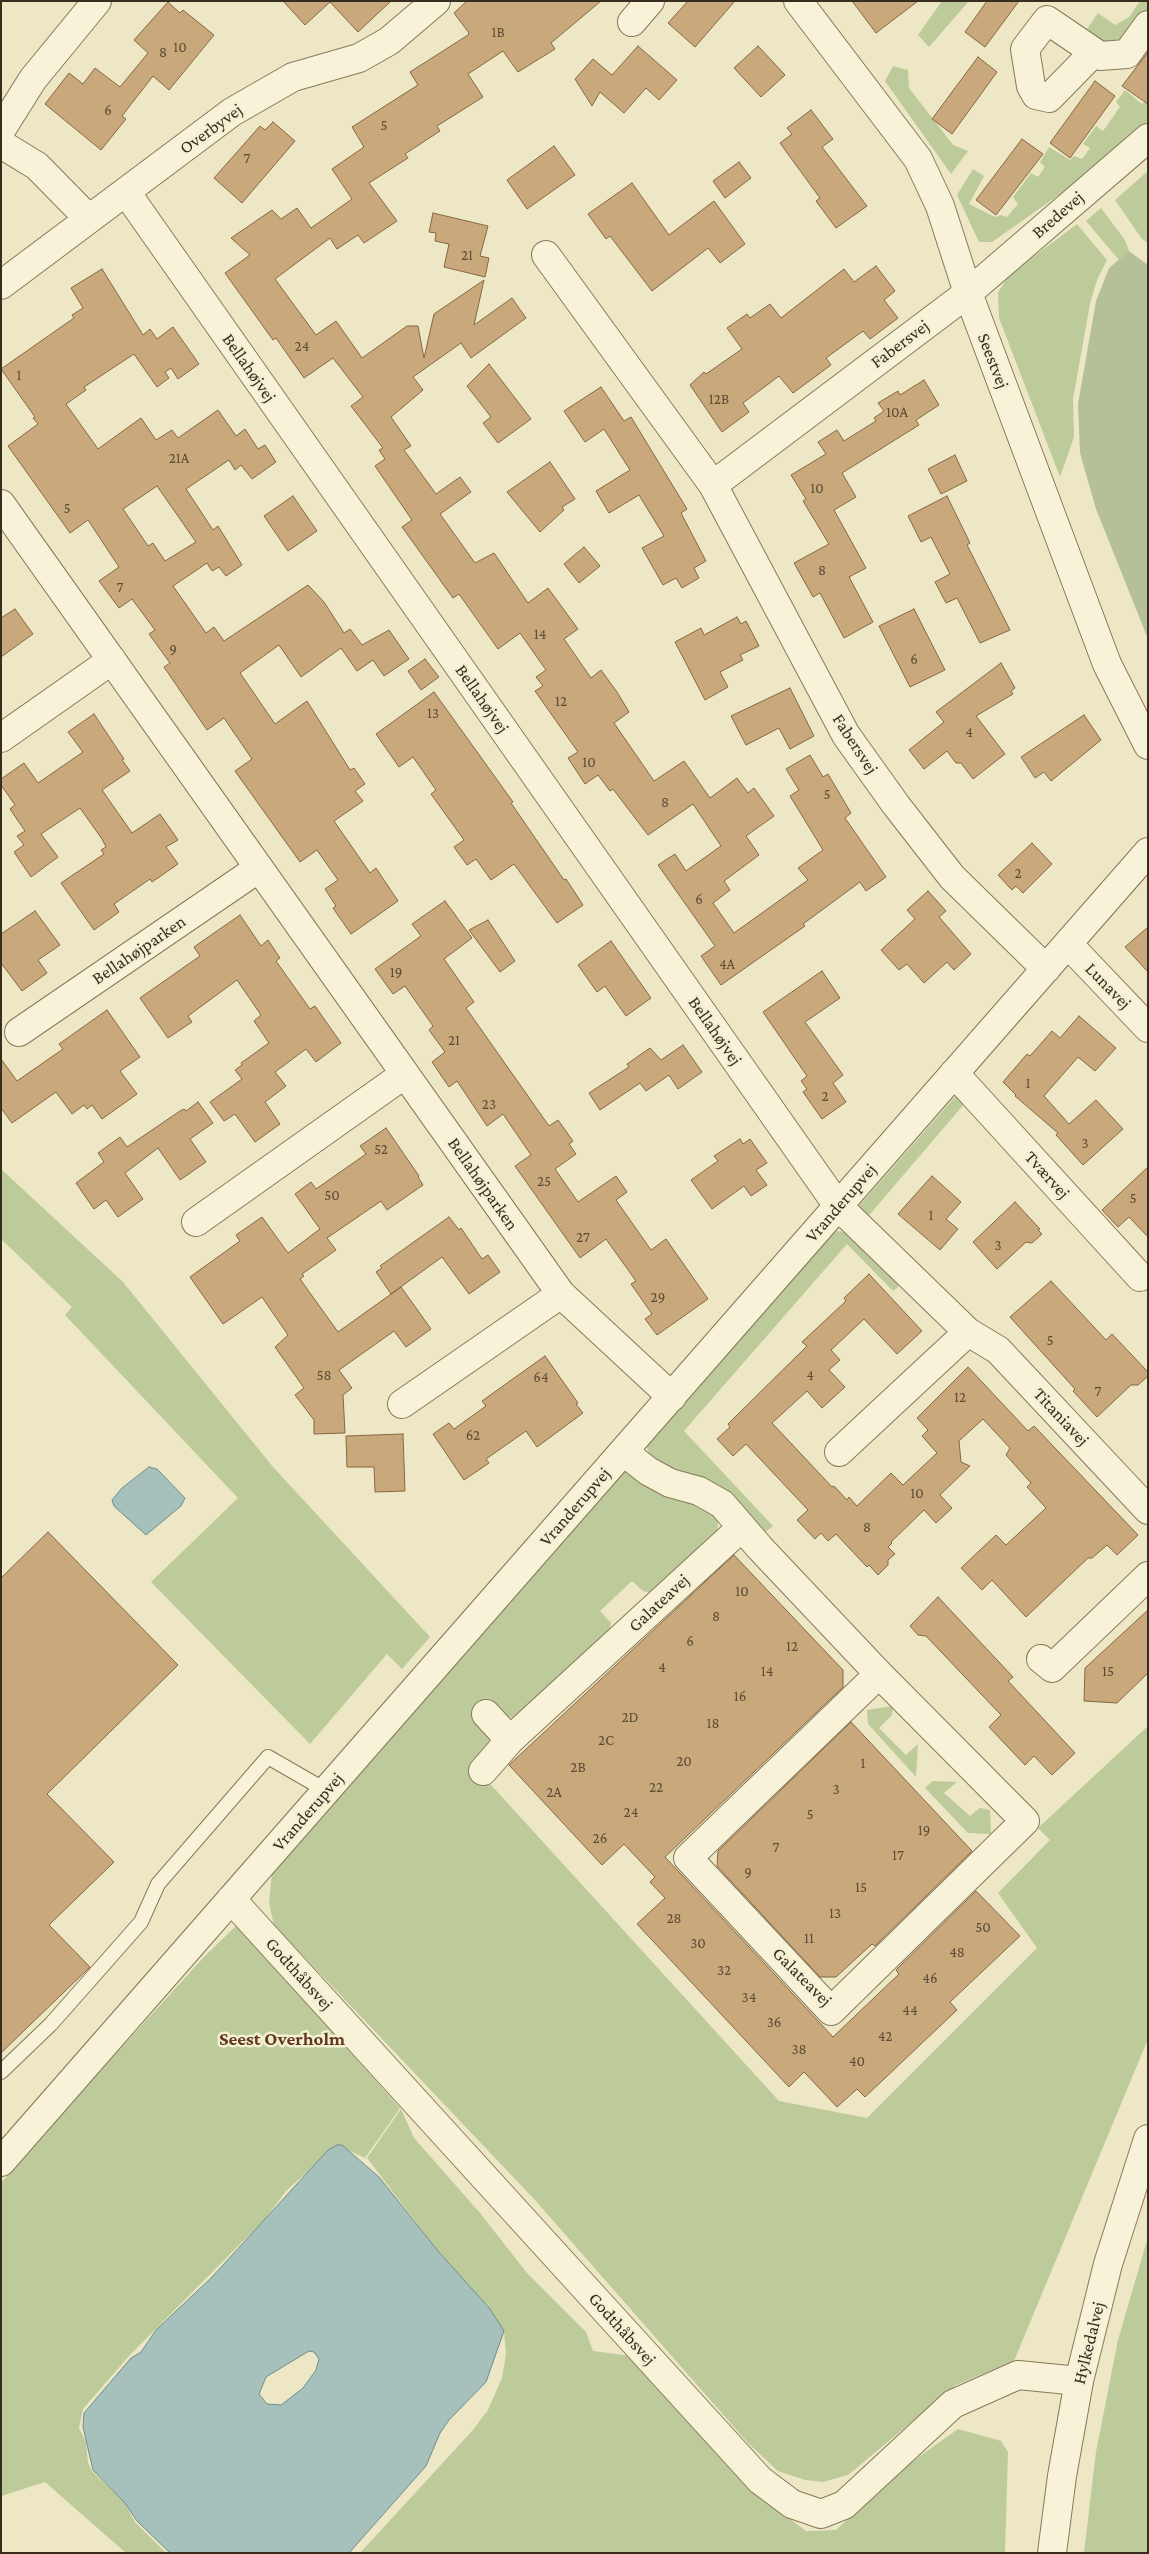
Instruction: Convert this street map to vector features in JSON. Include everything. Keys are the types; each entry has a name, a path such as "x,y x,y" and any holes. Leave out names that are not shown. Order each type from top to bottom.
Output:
{"street":[{"path":"1,130 33,79 97,1"},
{"name":"Overbyvej","path":"1,286 232,112 294,77 366,54 389,41 436,1"},
{"path":"632,22 650,1"},
{"name":"Seestvej","path":"798,1 918,159 940,206 968,293 1107,664 1148,746"},
{"path":"1094,52 1100,56 1127,54 1148,25"},
{"name":"Bredevej","path":"968,293 1148,138"},
{"path":"1,144 37,166 89,219"},
{"name":"Bellahøjvej","path":"126,192 838,1206"},
{"name":"Fabersvej","path":"546,255 713,485 846,735 896,805 952,876 1046,968"},
{"name":"Fabersvej","path":"713,485 968,293"},
{"name":"Bellahøjparken","path":"1,504 562,1294 672,1397"},
{"path":"1,738 112,660"},
{"name":"Vranderupvej","path":"1,2162 1148,852"},
{"name":"Bellahøjparken","path":"19,1032 259,868"},
{"name":"Lunavej","path":"1068,944 1148,1028"},
{"path":"196,1222 405,1074"},
{"name":"Tværvej","path":"954,1074 1140,1277"},
{"name":"Titaniavej","path":"838,1206 968,1332 998,1350 1148,1510"},
{"path":"402,1404 562,1294"},
{"path":"839,1452 968,1332"},
{"name":"Galateavej","path":"624,1452 648,1471 670,1484 699,1491 722,1504 741,1528 879,1674 1025,1821 831,2011 688,1858 879,1674"},
{"name":"Galateavej","path":"483,1771 510,1740 741,1528"},
{"path":"1041,1659 1052,1668 1148,1576"},
{"path":"486,1714 510,1740"},
{"name":"Godthåbsvej","path":"232,1899 760,2480 792,2504 821,2514 844,2505 953,2404 1018,2375 1079,2381"},
{"name":"Hylkedalvej","path":"1052,2553 1062,2476 1079,2381 1108,2264 1148,2139"}],"lane":[{"path":"1,2072 51,2024 141,1922 158,1884 268,1757 327,1791"}],"green space":[{"path":"942,1 969,1 929,47 918,35"},
{"path":"1140,1 1148,1 1148,9 1121,45 1107,48 1085,32 1098,13 1115,25 1129,17"},
{"path":"893,66 908,70 909,88 953,145 968,151 951,174 885,81"},
{"path":"1125,90 1142,104 1148,98 1148,121 1083,178 992,242 979,242 957,195 973,169 984,176 969,204 995,217 1001,215 1007,217 1018,204 1013,197 1031,173 1038,177 1045,167 1040,162 1049,147 1070,160 1074,156 1082,159 1090,148 1083,144 1096,126 1103,131 1120,107 1116,102"},
{"path":"1148,171 1148,243 1142,239 1115,200"},
{"path":"1101,208 1125,240 1129,251 1119,260 1086,221"},
{"path":"1077,224 1107,260 1097,280 1090,304 1073,399 1074,437 1060,477 999,318 998,293 1008,276"},
{"path":"1129,251 1148,265 1148,639 1096,509 1080,453 1078,404 1096,301 1109,268"},
{"path":"961,1090 971,1096 865,1220 858,1207"},
{"path":"1,1169 123,1282 273,1467 430,1637 402,1669 387,1654 310,1744 151,1582 238,1498 65,1315 72,1307 1,1239"},
{"path":"837,1231 851,1233 899,1286 893,1291 847,1244 684,1431 773,1526 762,1535 653,1461 647,1448 647,1440 828,1234"},
{"path":"619,1470 632,1471 705,1505 718,1519 717,1536 655,1594 643,1591 632,1581 600,1611 611,1623 609,1634 520,1717 500,1714 489,1732 489,1744 472,1764 779,2101 867,2118 1037,1948 998,1893 1050,1840 1038,1828 1148,1726 1148,2039 1014,2361 956,2385 848,2475 823,2482 805,2480 778,2471 748,2443 534,2199 274,1925 269,1903 272,1873 561,1545 563,1535"},
{"path":"893,1706 892,1715 879,1728 906,1755 918,1744 916,1777 868,1724 867,1710"},
{"path":"933,1781 957,1782 944,1793 970,1816 980,1808 990,1810 991,1834 968,1833 925,1788"},
{"path":"237,1925 400,2108 365,2158 337,2145 286,2191 265,2219 129,2356 83,2409 79,2428 86,2442 88,2463 92,2471 125,2503 135,2522 166,2553 126,2553 45,2482 1,2496 1,2183 204,1957"},
{"path":"401,2109 414,2138 480,2213 527,2273 586,2332 593,2351 631,2356 783,2514 806,2531 836,2530 913,2461 958,2429 1001,2441 1008,2452 1005,2553 360,2553 472,2431 488,2410 502,2378 506,2354 504,2331 490,2309 438,2251 367,2158"},
{"path":"1148,2237 1148,2553 1084,2553 1096,2452 1118,2340"}],"water":[{"path":"149,1467 157,1469 185,1498 181,1506 146,1535 114,1506 112,1500 122,1488"},
{"path":"337,2145 342,2145 379,2177 438,2251 490,2309 504,2331 486,2382 449,2420 440,2433 426,2466 349,2553 170,2553 137,2521 125,2503 93,2470 83,2427 84,2413 131,2358 141,2352 156,2330 212,2277 328,2150","holes":["309,2351 314,2352 319,2359 316,2370 303,2388 281,2405 267,2404 259,2394 266,2377"]}],"building":[{"path":"283,1 391,1 358,32 330,2 305,25"},
{"path":"467,1 601,1 551,43 555,49 518,72 503,51 468,74 483,97 437,126 440,131 405,154 408,158 369,183 397,221 364,243 358,235 337,249 330,238 275,279 316,335 336,321 362,358 407,326 418,326 424,358 434,314 484,280 474,325 512,298 526,318 471,358 461,343 413,377 423,390 391,417 411,446 404,450 436,494 460,477 471,492 440,514 475,563 494,553 528,603 548,588 578,629 564,639 591,678 601,670 617,692 629,712 614,723 654,781 684,761 710,798 737,778 748,793 754,788 774,816 746,836 759,855 724,881 730,890 713,903 734,933 808,880 798,868 823,850 790,796 799,790 786,769 810,755 823,777 828,774 851,813 845,818 886,877 866,891 860,882 803,924 805,926 721,985 701,956 715,946 658,865 675,854 686,871 721,846 693,804 648,835 613,789 610,791 598,775 585,784 568,758 578,752 535,691 543,686 536,677 546,670 520,633 498,649 459,594 453,598 402,527 412,520 375,466 385,459 379,450 383,448 351,406 363,397 333,358 304,378 276,338 273,340 225,273 250,255 231,238 272,210 281,219 297,208 311,228 352,199 332,169 364,147 352,127 418,85 410,72 468,35 469,33 454,13"},
{"path":"688,1 735,1 695,47 668,23"},
{"path":"852,1 918,1 876,33"},
{"path":"987,1 1019,1 985,47 965,32"},
{"path":"168,2 180,13 183,10 214,35 169,90 153,76 122,116 126,119 101,150 45,104 69,73 83,84 95,68 120,87 148,53 134,40"},
{"path":"638,46 677,80 659,100 646,88 624,113 600,92 592,106 575,79 593,59 612,75"},
{"path":"758,46 785,75 761,97 734,68"},
{"path":"1148,52 1148,104 1122,86"},
{"path":"978,57 997,72 952,134 932,119"},
{"path":"1095,81 1115,96 1070,158 1050,143"},
{"path":"811,110 833,139 822,147 867,206 836,228 816,201 820,198 780,143 792,134 787,128"},
{"path":"273,122 295,141 242,203 214,178 260,126 265,130"},
{"path":"1022,139 1043,154 996,215 976,200"},
{"path":"554,146 575,175 527,209 507,180"},
{"path":"739,162 751,178 725,198 713,181"},
{"path":"632,183 669,235 714,201 745,244 720,263 708,248 652,291 610,236 606,239 588,214"},
{"path":"433,213 488,226 480,256 489,258 485,277 444,267 449,244 435,241 436,233 429,232"},
{"path":"876,266 895,291 884,300 898,318 870,339 863,331 826,358 831,365 793,393 779,376 743,403 749,412 722,432 690,385 704,372 706,374 742,349 727,328 747,314 750,318 770,304 781,318 844,269 854,282"},
{"path":"102,269 143,335 150,329 157,339 173,327 199,364 178,379 171,368 165,372 169,378 157,387 134,354 84,387 86,390 66,404 98,449 141,418 156,440 172,430 178,438 218,410 236,436 245,429 258,449 265,445 276,462 252,479 241,465 235,470 229,460 186,489 213,530 218,526 242,565 226,576 219,567 212,571 207,563 173,586 206,633 214,627 224,641 308,585 324,602 344,633 350,629 362,645 389,630 409,659 384,676 373,660 357,671 341,648 301,677 279,645 240,673 275,724 307,701 350,770 354,768 365,784 355,791 363,801 334,821 370,873 376,868 398,901 351,934 333,908 336,906 325,889 338,880 317,850 300,862 235,771 252,759 224,718 207,730 164,667 170,663 149,634 155,630 132,599 119,608 99,581 119,567 88,520 70,533 8,446 38,424 1,369 74,318 72,315 83,308 71,288","holes":["157,486 196,542 165,561 153,543 148,546 123,509"]},
{"path":"489,364 531,419 498,443 483,423 491,417 467,386"},
{"path":"924,380 939,405 916,420 919,425 842,473 856,497 834,510 866,568 849,577 873,622 844,638 820,593 813,597 794,563 829,544 803,501 806,499 791,475 826,454 818,442 837,430 844,441 876,421 874,418 884,411 878,403 898,391 900,395"},
{"path":"601,387 624,421 631,417 687,509 681,513 706,561 694,568 699,578 682,588 676,578 663,585 642,548 664,536 639,495 609,513 596,491 630,470 604,429 585,442 564,411"},
{"path":"955,455 967,481 941,494 928,469"},
{"path":"550,462 575,499 562,507 564,510 540,532 507,492"},
{"path":"293,496 317,531 288,551 264,516"},
{"path":"947,496 970,543 967,545 1010,630 980,643 957,598 946,603 935,582 950,574 931,537 921,542 908,516"},
{"path":"584,547 600,566 579,583 564,564"},
{"path":"15,609 33,634 1,657 1,618"},
{"path":"914,609 945,670 910,687 879,626"},
{"path":"737,617 741,624 746,621 759,646 740,655 743,660 720,672 728,687 705,700 675,642 701,628 704,635"},
{"path":"425,659 439,677 421,690 408,671"},
{"path":"1001,663 1015,688 1011,691 1013,694 976,716 1005,754 973,779 961,763 956,763 947,751 924,769 909,750 944,722 936,712"},
{"path":"790,688 814,736 790,749 779,728 746,745 731,716"},
{"path":"434,692 513,802 511,803 583,905 557,923 514,864 491,880 476,859 467,865 454,847 464,840 431,794 436,790 413,757 399,767 376,734"},
{"path":"94,714 130,771 102,790 132,833 160,814 178,840 166,847 178,864 152,882 150,879 114,904 119,912 94,930 61,883 104,854 101,850 106,847 102,839 80,808 41,834 58,857 31,877 14,852 24,845 17,836 25,831 10,809 15,805 1,785 1,779 24,763 38,783 83,752 68,732"},
{"path":"1084,715 1101,740 1051,781 1044,772 1035,778 1021,757"},
{"path":"1032,843 1052,864 1023,893 1016,886 1012,890 998,875"},
{"path":"928,891 946,911 939,917 971,954 954,970 947,962 924,983 907,964 899,970 881,950 915,919 907,910"},
{"path":"445,901 472,938 444,959 474,1002 466,1008 549,1126 558,1120 573,1141 569,1144 576,1154 555,1169 578,1202 616,1176 627,1192 616,1200 651,1250 666,1239 708,1299 657,1335 645,1319 652,1314 631,1284 636,1281 606,1239 580,1258 515,1166 531,1155 503,1114 487,1126 457,1081 449,1087 432,1062 445,1052 429,1030 433,1026 405,986 393,994 375,969 421,936 412,924"},
{"path":"35,911 60,945 38,960 47,973 22,991 1,963 1,934"},
{"path":"240,915 261,946 268,940 280,958 276,961 310,1009 315,1006 341,1043 316,1062 306,1049 275,1072 286,1086 265,1102 280,1124 255,1142 235,1114 224,1121 210,1102 242,1079 235,1070 242,1065 241,1063 269,1043 254,1021 261,1015 237,980 188,1016 192,1022 168,1038 140,998 200,956 194,947"},
{"path":"488,920 515,961 500,972 469,930"},
{"path":"1148,927 1148,972 1125,947"},
{"path":"611,941 651,998 626,1016 605,986 597,992 578,965"},
{"path":"822,971 840,998 805,1022 843,1075 833,1083 846,1102 822,1119 803,1092 807,1089 801,1081 807,1076 763,1012"},
{"path":"107,1010 140,1057 120,1071 137,1094 102,1119 92,1105 87,1109 84,1105 72,1114 56,1092 12,1123 1,1108 1,1059 17,1081 63,1049 59,1044"},
{"path":"1079,1016 1116,1048 1095,1071 1078,1057 1044,1096 1069,1124 1096,1100 1123,1129 1083,1165 1056,1135 1058,1133 1015,1096 1003,1082 1027,1054 1030,1056 1052,1031 1060,1038"},
{"path":"683,1045 702,1072 678,1089 669,1075 646,1091 640,1083 600,1110 589,1093 629,1067 627,1064 650,1048 661,1060"},
{"path":"198,1102 213,1123 190,1139 206,1162 180,1180 158,1148 125,1173 143,1199 118,1217 106,1200 94,1209 76,1183 104,1162 98,1153 120,1137 127,1147 180,1111 184,1109 186,1111"},
{"path":"386,1128 419,1176 423,1185 387,1210 381,1201 327,1238 336,1250 302,1274 304,1276 300,1279 338,1332 401,1287 431,1329 406,1347 394,1331 339,1370 352,1388 343,1395 345,1433 314,1434 314,1420 295,1395 304,1388 275,1347 288,1335 262,1297 223,1324 190,1277 240,1241 236,1235 262,1217 288,1253 320,1229 295,1194 311,1182 316,1189 366,1154 360,1146"},
{"path":"740,1139 743,1144 750,1139 767,1163 756,1170 767,1185 751,1196 744,1186 712,1209 691,1180 718,1161 714,1156"},
{"path":"1148,1167 1148,1237 1129,1217 1118,1227 1102,1210"},
{"path":"932,1176 961,1202 946,1219 958,1229 940,1250 898,1214"},
{"path":"1015,1202 1040,1229 1038,1230 1042,1234 1032,1243 1026,1242 997,1269 973,1242"},
{"path":"449,1217 459,1230 461,1228 482,1259 488,1255 500,1272 469,1294 442,1257 391,1294 376,1272 382,1268 380,1266"},
{"path":"869,1274 922,1331 897,1354 864,1319 831,1350 840,1360 829,1370 845,1387 822,1408 807,1391 772,1423 832,1487 834,1486 847,1500 849,1497 857,1506 891,1473 903,1485 937,1453 922,1436 928,1430 917,1418 968,1367 1028,1431 1034,1426 1138,1535 1117,1555 1107,1545 1092,1558 1088,1558 1026,1617 992,1580 982,1590 961,1568 996,1535 1006,1545 1046,1508 1027,1487 1031,1483 1006,1455 1010,1448 983,1419 959,1441 961,1462 970,1466 940,1495 952,1508 936,1523 924,1510 891,1542 888,1547 895,1554 888,1560 888,1565 878,1575 869,1565 867,1567 836,1534 828,1541 821,1533 815,1539 797,1520 808,1510 746,1444 733,1456 717,1439 730,1427 728,1424 807,1346 802,1342 846,1301 844,1298"},
{"path":"1051,1281 1106,1340 1112,1334 1148,1372 1148,1376 1138,1385 1131,1385 1097,1417 1073,1391 1075,1389 1010,1317"},
{"path":"545,1356 583,1413 537,1447 526,1431 486,1459 489,1463 464,1480 433,1434 449,1423 454,1429 486,1406 482,1401"},
{"path":"403,1434 405,1491 375,1492 374,1467 347,1467 346,1436"},
{"path":"48,1532 178,1665 47,1794 114,1862 49,1925 90,1967 1,2053 1,1578"},
{"path":"734,1555 843,1670 843,1687 665,1857 833,2037 899,1974 896,1970 976,1891 1020,1936 950,2002 957,2010 865,2097 857,2089 837,2107 804,2072 789,2087 637,1924 665,1898 650,1882 655,1877 624,1844 602,1865 509,1765"},
{"path":"938,1597 1013,1677 1008,1681 1075,1753 1052,1775 1034,1756 1025,1765 989,1727 1001,1715 926,1636 918,1635 910,1626"},
{"path":"1148,1610 1148,1673 1117,1703 1084,1701 1085,1668"},
{"path":"851,1722 972,1851 875,1946 872,1944 836,1977 820,1977 717,1866 718,1851"}],"district":[{"name":"Seest Overholm","path":"282,2039"}]}
